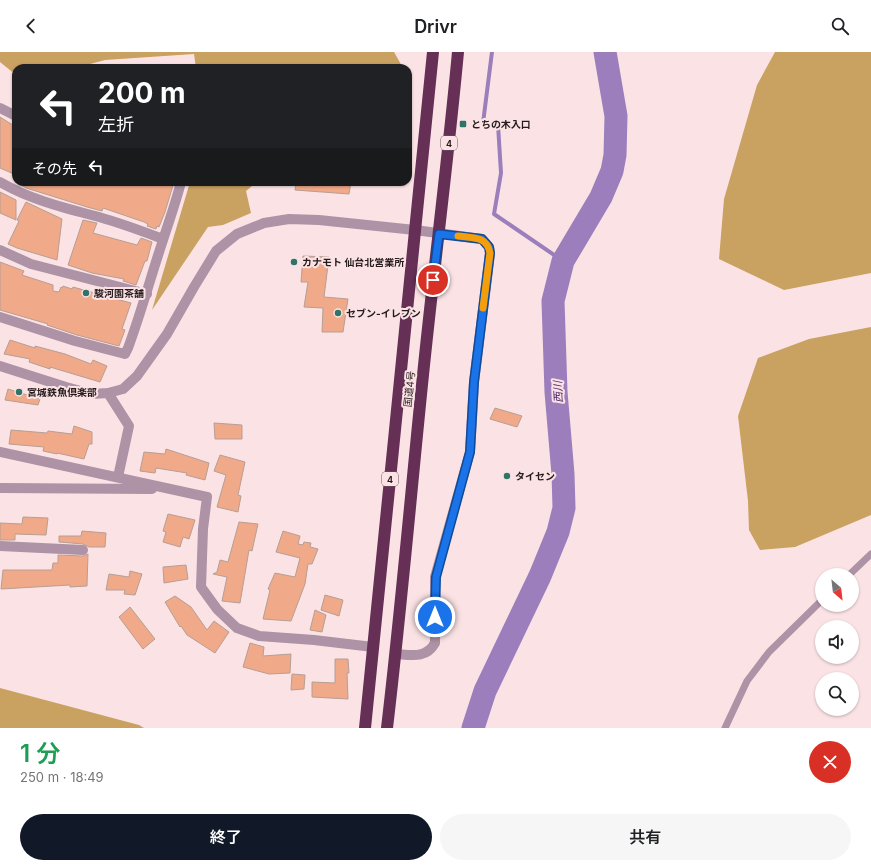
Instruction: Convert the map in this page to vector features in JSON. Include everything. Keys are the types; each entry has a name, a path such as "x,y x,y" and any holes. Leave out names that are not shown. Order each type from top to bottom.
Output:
{"highway":[{"name":"国道4号","path":"365,728 433,52"},
{"name":"国道4号","path":"387,728 396,654 413,465 434,265 439,234 458,52"}],"street":[{"path":"0,108 12,114"},
{"path":"0,182 32,197 60,207 100,218 163,239"},
{"path":"0,317 75,341 124,354 128,348 147,294 163,239 176,204 180,186"},
{"path":"0,366 92,394 108,393 123,389 137,376 167,334 194,286 216,252 237,234 264,223 289,219 318,220 415,230 482,239 489,247 490,253 474,382 470,452 436,577 435,643 431,650 420,655 396,654"},
{"path":"0,250 31,264 147,294"},
{"path":"108,393 129,426 118,477"},
{"path":"0,452 207,497 203,529 201,587 217,609 237,628 259,636 373,646"},
{"path":"0,488 170,490"},
{"path":"0,546 83,550"}],"lane":[{"path":"856,568 871,554"},
{"path":"725,728 747,681 769,652 815,607"}],"shaded area":[{"path":"0,52 394,52 401,64 195,64 194,54 105,60 90,64 12,64 12,72 0,62"},
{"path":"775,52 871,52 871,273 784,290 719,259 724,199 757,85"},
{"path":"189,186 252,186 246,191 251,213 223,225 208,227 152,310"},
{"path":"871,327 871,515 795,547 760,550 749,530 748,501 738,416 758,358 809,339"},
{"path":"0,688 139,725 144,728 0,728"}],"building":[{"path":"0,117 12,124 12,173 0,168"},
{"path":"23,186 173,186 165,212 159,227 157,226 156,229 147,226 148,224 144,222 103,208 102,211"},
{"path":"296,186 350,186 349,194 295,190"},
{"path":"0,192 16,200 16,220 0,213"},
{"path":"26,202 62,219 57,260 8,244"},
{"path":"83,220 97,223 93,233 137,245 141,238 152,242 147,261 145,261 136,285 123,281 124,279 92,273 68,265"},
{"path":"303,256 329,257 324,297 348,299 343,332 322,332 323,308 304,307 308,282 301,282"},
{"path":"0,262 24,271 22,275 53,285 53,291 59,292 63,286 72,289 73,287 131,303 122,329 125,330 119,346 77,335 47,325 48,324 0,310"},
{"path":"10,340 35,348 35,346 65,354 91,364 93,360 107,366 100,382 50,367 50,369 29,362 30,359 4,354"},
{"path":"8,389 40,399 38,405 5,400"},
{"path":"495,408 522,416 517,427 490,419"},
{"path":"214,423 242,425 242,439 215,439"},
{"path":"74,426 92,432 92,444 89,444 84,459 43,451 44,447 9,444 11,430 47,433 48,431 72,434"},
{"path":"166,449 209,463 205,480 186,475 187,473 156,468 155,473 140,471 144,452 165,454"},
{"path":"220,455 245,462 238,495 241,496 238,512 217,507 226,475 214,471"},
{"path":"168,514 195,520 189,539 183,537 180,547 163,542 166,532 163,531"},
{"path":"23,517 48,518 46,535 15,534 15,540 0,540 0,523 22,524"},
{"path":"239,522 258,524 252,551 249,550 240,603 222,601 227,577 213,574 217,572 220,560 228,562"},
{"path":"82,531 106,533 105,547 89,547 83,544 59,542 59,536 81,536"},
{"path":"283,531 300,536 298,544 303,545 304,542 311,543 310,547 318,549 312,564 308,564 305,584 291,621 263,619 270,590 268,589 275,573 295,577 300,558 276,552"},
{"path":"88,554 87,586 70,587 70,585 1,589 3,570 52,570 53,563 58,563 58,555 83,556"},
{"path":"186,565 188,579 164,583 163,567"},
{"path":"130,571 142,574 135,595 124,594 125,590 106,590 109,574 129,577"},
{"path":"325,595 343,600 339,616 321,610"},
{"path":"175,596 191,607 207,630 214,621 229,632 215,653 187,635 181,626 180,627 165,602"},
{"path":"130,607 155,639 143,649 119,617"},
{"path":"315,610 326,615 322,632 310,630"},
{"path":"250,643 264,647 263,656 291,654 290,673 269,674 243,667"},
{"path":"335,659 348,659 348,699 312,697 312,682 335,683"},
{"path":"292,674 305,675 304,689 291,690"}],"waterway":[{"path":"492,52 483,123 498,125 501,173 494,214 563,261"},
{"name":"西川","path":"473,728 485,691 540,576 558,532 564,508 563,474 556,392 553,301 563,261 601,197 612,171 615,155 616,116 605,52"}],"slow traffic":[{"path":"458,236 482,239 489,247 490,253 483,308"}],"place":[{"name":"とちの木入口","path":"463,124"},
{"name":"カナモト 仙台北営業所","path":"294,262"},
{"name":"駿河園茶舗","path":"86,293"},
{"name":"セブン-イレブン","path":"338,313"},
{"name":"宮城鉄魚倶楽部","path":"19,392"},
{"name":"タイセン","path":"507,476"}],"route":[{"path":"433,280 439,234 482,239 489,247 490,253 474,382 470,452 436,577 435,617"}]}
